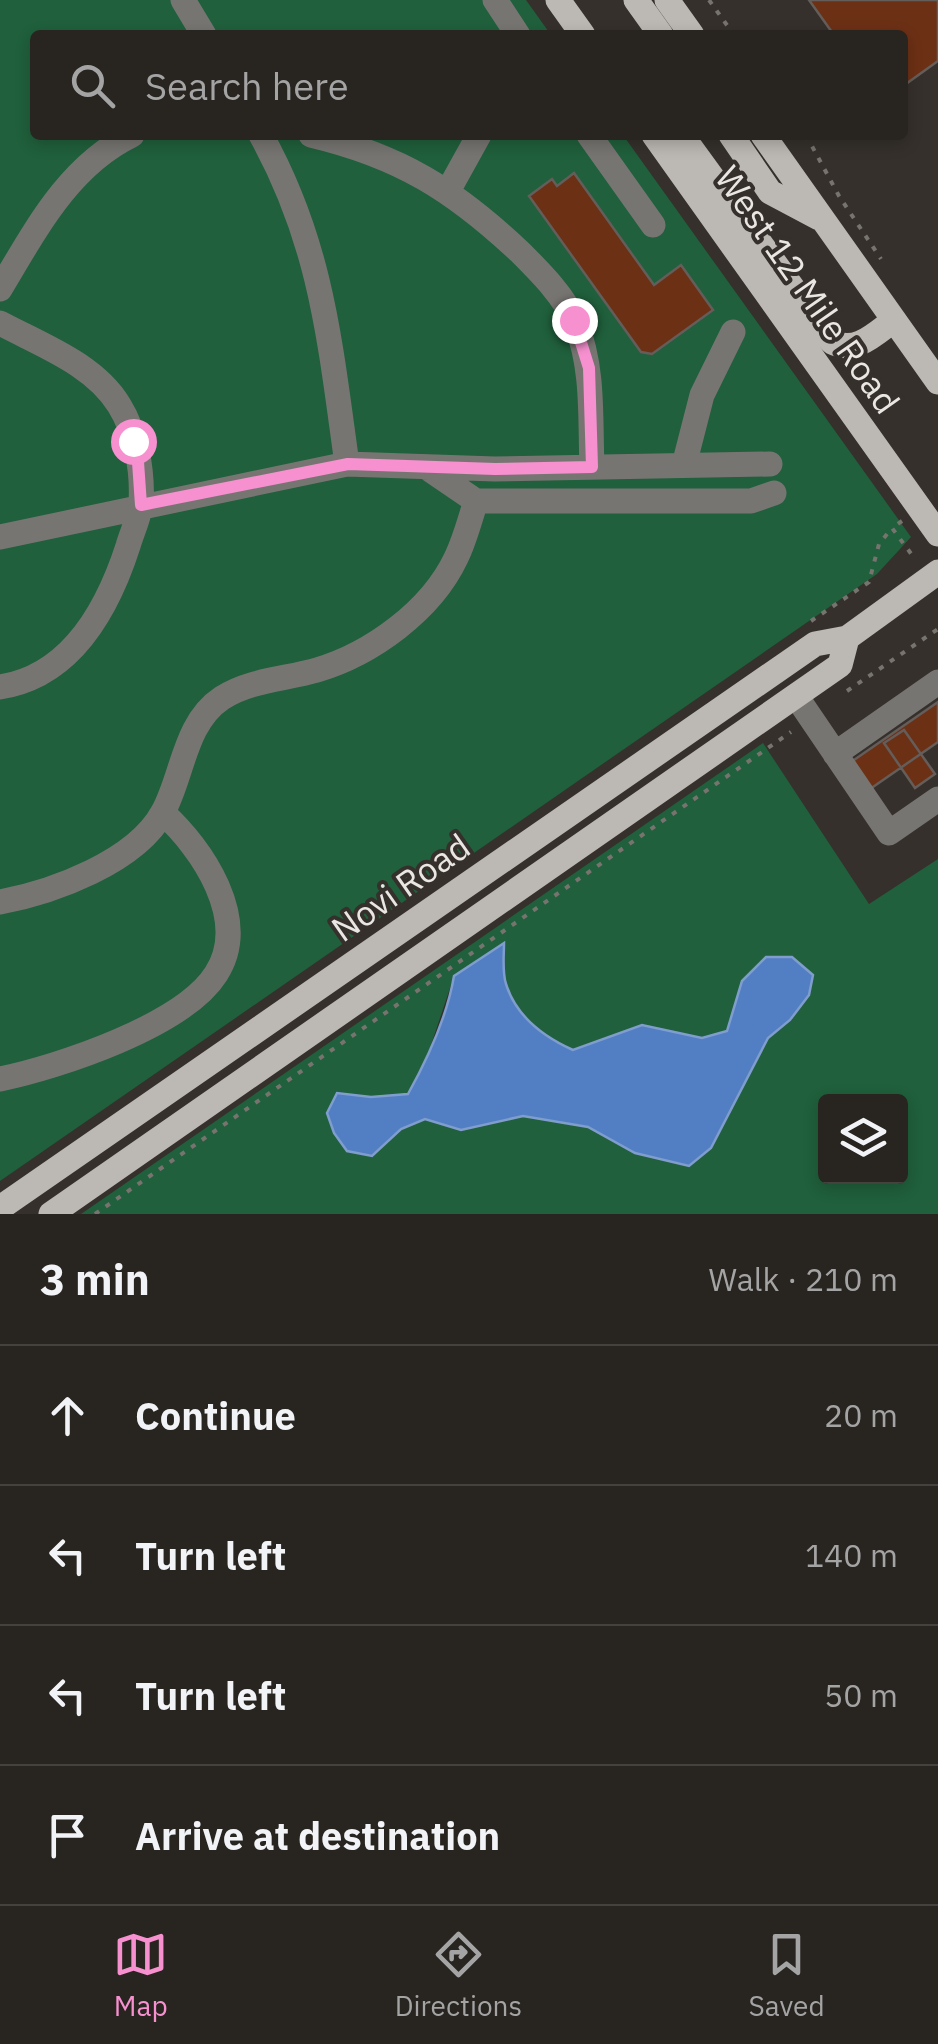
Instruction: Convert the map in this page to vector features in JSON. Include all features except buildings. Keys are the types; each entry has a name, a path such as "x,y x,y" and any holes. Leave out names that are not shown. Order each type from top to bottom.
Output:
{"main road":[{"path":"558,0 579,30"},
{"path":"636,0 657,30"},
{"path":"667,0 688,30"},
{"name":"West 12 Mile Road","path":"658,140 938,534"},
{"path":"677,140 691,148 832,342 840,346 858,345 894,320"},
{"path":"734,140 770,192 823,220"},
{"name":"West 12 Mile Road","path":"767,140 938,382"},
{"name":"Novi Road","path":"0,1208 815,644 847,638 938,572"},
{"name":"Novi Road","path":"51,1214 840,665 847,638"}],"lane":[{"path":"495,0 515,30"},
{"path":"188,2 202,30"},
{"path":"0,289 62,192 96,157 124,140"},
{"path":"264,140 284,177 305,231 322,292 348,464"},
{"path":"329,140 365,150 427,178 484,218 536,267 574,320 589,368 592,467"},
{"path":"448,191 476,140"},
{"path":"593,140 654,225"},
{"path":"0,323 88,371 109,391 127,419 138,462 141,505 118,578 100,614 74,648 32,676 0,686"},
{"path":"684,465 702,395 733,332"},
{"path":"0,537 348,464 770,464"},
{"path":"425,466 476,500 751,501 774,492"},
{"path":"0,902 65,884 109,862 141,839 163,812 198,726 220,699 272,680 318,670 348,658 395,630 437,588 456,559 476,500"},
{"path":"835,754 938,682"},
{"path":"796,696 889,833 938,799"},
{"path":"0,1079 67,1062 131,1034 184,1004 216,974 227,940 221,896 203,858 163,812"}],"path":[{"path":"709,0 730,30"},
{"path":"809,140 839,196 876,248"},
{"path":"798,630 869,582 879,544 892,528"},
{"path":"95,1214 678,811"}],"green space":[{"path":"0,0 526,0 547,30 30,30 30,140 627,140 911,537 877,574 0,1181"},
{"path":"763,743 869,904 938,859 938,1214 81,1214","holes":["504,944 504,970 511,996 524,1016 573,1051 642,1025 702,1038 727,1031 734,1013 790,1020 768,1038 711,1148 635,1153 588,1127 523,1116 461,1130 425,1119 401,1129 372,1156 347,1151 334,1133 338,1093 371,1097 408,1094 425,1063 454,976"]}],"water":[{"path":"504,943 505,979 517,1006 542,1032 573,1050 642,1025 702,1038 727,1031 742,981 766,957 792,957 813,975 809,995 790,1020 768,1038 711,1148 689,1166 635,1153 588,1127 523,1116 461,1130 425,1119 401,1129 372,1156 347,1151 334,1133 327,1113 337,1093 371,1097 408,1094 436,1037 454,976"}],"route":[{"path":"133,441 141,505 348,464 495,469 592,467 589,368 574,320"}]}
